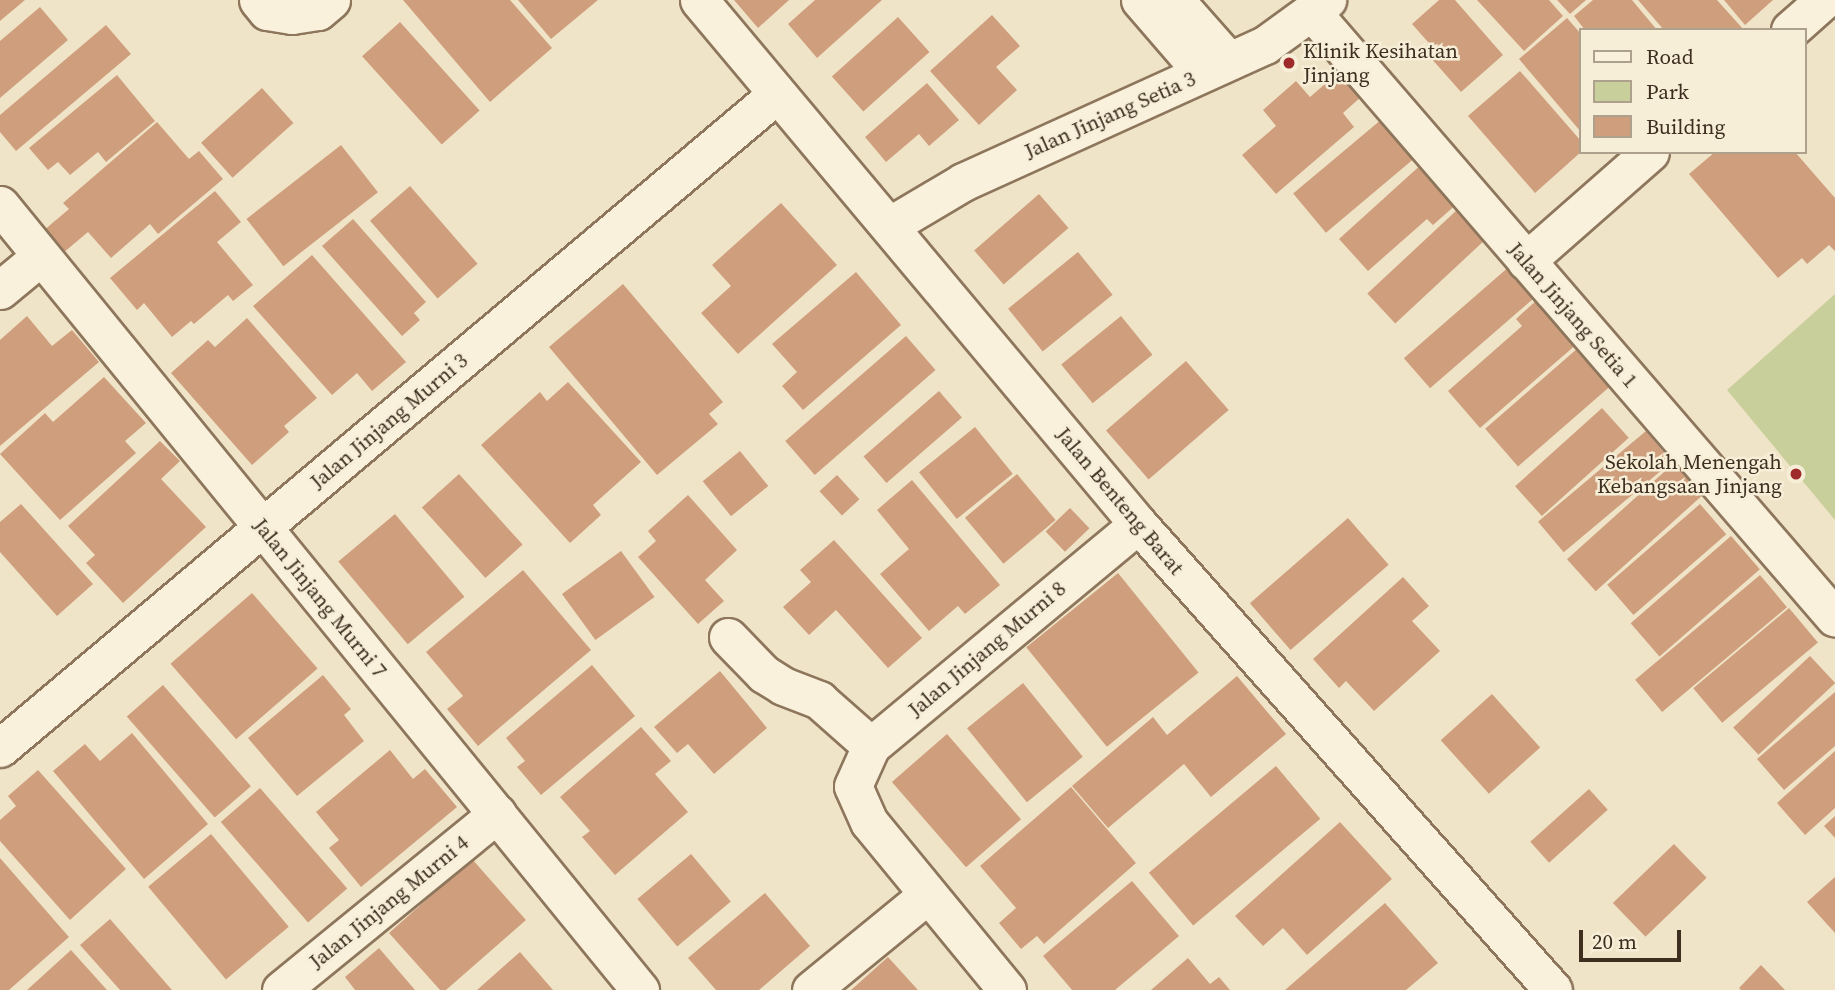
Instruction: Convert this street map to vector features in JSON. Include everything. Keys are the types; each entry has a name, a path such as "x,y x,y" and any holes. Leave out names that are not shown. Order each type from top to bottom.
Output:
{"street":[{"path":"262,5 292,15 317,11 331,0"},
{"name":"Jalan Benteng Barat","path":"699,0 1138,524 1553,990"},
{"path":"1140,0 1216,67"},
{"path":"1175,0 1216,67"},
{"path":"1792,28 1824,0"},
{"name":"Jalan Jinjang Setia 3","path":"890,226 963,182 1265,45 1319,6"},
{"name":"Jalan Jinjang Setia 1","path":"1319,6 1526,261 1835,618"},
{"name":"Jalan Jinjang Murni 3","path":"0,748 777,94"},
{"path":"1526,261 1648,154"},
{"name":"Jalan Jinjang Murni 7","path":"0,205 640,990"},
{"path":"0,290 41,256"},
{"name":"Jalan Jinjang Murni 8","path":"928,895 869,822 853,786 871,746 1138,524"},
{"path":"728,637 764,674 819,700 871,746"},
{"name":"Jalan Jinjang Murni 4","path":"281,990 497,814"},
{"path":"811,990 928,895 1007,990"}],"green space":[{"path":"1835,294 1835,520 1727,390"}],"building":[{"path":"0,0 25,0 0,21"},
{"path":"403,0 510,0 552,48 490,102"},
{"path":"518,0 598,0 551,39"},
{"path":"734,0 789,0 758,28"},
{"path":"815,0 882,0 817,58 788,24"},
{"path":"1439,0 1455,0 1503,55 1461,92 1430,57 1436,51 1412,24"},
{"path":"1477,0 1549,0 1563,16 1524,51"},
{"path":"1557,0 1586,0 1570,14"},
{"path":"1593,0 1632,0 1655,28 1583,28 1574,16"},
{"path":"1638,0 1717,0 1742,28 1662,28"},
{"path":"1724,0 1773,0 1745,25"},
{"path":"40,7 68,40 0,98 0,41"},
{"path":"992,15 1020,46 996,67 1017,90 979,125 930,71"},
{"path":"898,17 929,52 863,111 832,77"},
{"path":"1567,18 1580,33 1580,131 1519,59"},
{"path":"400,22 480,110 442,145 362,56"},
{"path":"106,25 131,54 16,151 0,132 0,115"},
{"path":"1340,71 1362,96 1343,113 1354,127 1276,194 1242,155 1276,126 1263,110 1296,81 1310,97"},
{"path":"1520,71 1580,140 1580,153 1535,193 1468,116"},
{"path":"117,75 155,121 106,162 98,152 70,175 58,162 48,170 29,148"},
{"path":"927,83 959,120 929,146 919,134 886,162 865,137"},
{"path":"262,88 293,123 233,178 201,143"},
{"path":"1382,119 1415,158 1326,233 1293,194"},
{"path":"157,122 189,159 199,151 223,179 158,234 150,224 111,258 88,232 63,253 43,231 69,209 63,203"},
{"path":"341,145 378,192 283,266 246,219"},
{"path":"1713,154 1797,154 1835,198 1835,251 1829,245 1807,264 1802,258 1778,278 1689,174"},
{"path":"1424,162 1459,202 1433,225 1427,219 1368,271 1339,239"},
{"path":"410,186 478,264 438,299 370,221"},
{"path":"215,191 241,222 217,242 253,285 233,301 228,295 194,324 191,321 172,337 144,303 137,310 110,278"},
{"path":"1039,194 1069,228 1004,284 974,250"},
{"path":"781,203 837,265 738,354 701,313 731,286 712,265"},
{"path":"1458,209 1486,239 1395,324 1367,294"},
{"path":"353,219 426,302 414,313 420,320 402,336 322,246"},
{"path":"1078,252 1113,295 1043,351 1008,309"},
{"path":"312,255 406,362 372,391 357,373 332,395 253,306"},
{"path":"1511,265 1537,295 1430,388 1404,358"},
{"path":"856,272 901,325 803,410 782,386 797,372 772,344"},
{"path":"623,284 723,402 709,414 718,424 657,475 549,347"},
{"path":"1539,298 1578,343 1480,428 1448,391 1522,326 1516,319"},
{"path":"27,316 52,346 72,330 99,362 0,446 0,340"},
{"path":"1121,316 1152,355 1093,403 1061,364"},
{"path":"247,318 317,398 284,426 289,432 252,465 171,373 208,340 215,347"},
{"path":"906,336 936,370 815,475 785,441"},
{"path":"1578,348 1611,386 1518,466 1485,429"},
{"path":"1186,361 1229,410 1149,480 1106,431"},
{"path":"104,377 146,423 125,441 136,453 60,520 0,454 45,413 53,422"},
{"path":"568,382 641,462 593,505 601,515 570,543 481,445 540,392 547,401"},
{"path":"939,391 962,417 886,483 864,457"},
{"path":"1602,408 1629,438 1542,516 1515,486"},
{"path":"975,427 1013,474 957,519 919,472"},
{"path":"1646,431 1672,462 1564,552 1538,522"},
{"path":"160,441 180,461 161,479 206,527 123,603 86,563 95,555 68,526"},
{"path":"740,451 768,486 731,516 703,481"},
{"path":"1674,463 1703,495 1596,591 1567,559"},
{"path":"459,474 523,545 485,578 422,507"},
{"path":"1017,474 1056,520 1003,564 965,518"},
{"path":"837,475 860,499 842,516 819,491"},
{"path":"912,480 1000,585 965,614 958,606 929,631 880,574 909,549 877,510"},
{"path":"688,495 737,550 705,580 724,601 698,624 638,557 656,541 648,531"},
{"path":"21,504 93,584 57,616 0,552 0,522"},
{"path":"1700,504 1726,534 1633,615 1607,585"},
{"path":"1070,508 1089,528 1065,552 1046,532"},
{"path":"395,514 464,597 408,644 338,562"},
{"path":"1348,518 1389,565 1291,650 1250,603"},
{"path":"1731,536 1760,569 1659,656 1631,623"},
{"path":"834,540 922,638 888,668 836,610 809,635 783,607 811,582 800,570"},
{"path":"621,551 655,597 595,640 562,594"},
{"path":"523,570 591,650 478,746 447,709 463,696 426,652"},
{"path":"1118,573 1199,672 1107,747 1026,647"},
{"path":"1760,575 1787,607 1662,712 1635,680"},
{"path":"1403,577 1429,606 1412,621 1440,651 1374,711 1346,681 1339,688 1313,659"},
{"path":"252,593 318,668 236,739 170,664"},
{"path":"1789,608 1818,642 1722,723 1693,688"},
{"path":"1810,656 1835,683 1758,755 1733,728"},
{"path":"592,665 635,716 541,795 517,767 525,761 506,738"},
{"path":"720,671 767,728 714,774 688,744 677,753 654,727"},
{"path":"323,675 351,709 344,715 364,741 297,796 248,738"},
{"path":"1237,676 1286,734 1211,797 1184,764 1108,828 1072,786 1153,717 1167,735"},
{"path":"1023,683 1083,757 1027,802 967,728"},
{"path":"163,685 251,786 215,818 127,716"},
{"path":"1835,692 1835,746 1784,790 1757,759"},
{"path":"1492,694 1540,748 1489,794 1441,740"},
{"path":"641,727 671,761 655,774 688,812 615,875 582,837 590,831 560,797"},
{"path":"132,733 208,824 144,879 53,771 85,744 100,761"},
{"path":"947,734 1021,819 966,867 892,782"},
{"path":"390,750 413,779 425,769 457,807 361,887 329,848 339,840 316,812"},
{"path":"1835,751 1835,808 1805,835 1777,803"},
{"path":"1276,766 1320,819 1193,926 1149,873"},
{"path":"38,770 126,869 70,920 0,841 0,820 16,806 8,796"},
{"path":"1071,787 1136,863 1044,944 1037,936 1021,949 999,923 1016,908 980,866"},
{"path":"260,788 347,888 308,922 221,822"},
{"path":"1589,789 1608,810 1549,863 1530,842"},
{"path":"1835,816 1835,838 1824,826"},
{"path":"1340,822 1392,879 1307,955 1283,928 1263,946 1235,916"},
{"path":"211,834 289,927 226,979 148,887"},
{"path":"1674,844 1707,878 1646,937 1613,903"},
{"path":"691,854 731,901 677,946 637,899"},
{"path":"0,858 69,937 9,990 0,990"},
{"path":"472,859 526,920 446,990 440,990 389,933"},
{"path":"1835,877 1835,933 1807,902"},
{"path":"1132,881 1179,936 1115,990 1072,990 1043,956"},
{"path":"765,893 810,946 759,990 716,990 688,958"},
{"path":"1385,903 1438,963 1406,990 1285,990"},
{"path":"110,919 172,990 120,990 80,945"},
{"path":"379,948 415,990 355,990 345,977"},
{"path":"71,950 107,990 27,990"},
{"path":"520,952 553,990 477,990"},
{"path":"888,957 918,990 851,990"},
{"path":"1188,958 1210,984 1219,977 1230,990 1151,990"},
{"path":"1761,965 1785,990 1739,988"}],"place":[{"name":"Klinik Kesihatan Jinjang","path":"1289,63"},
{"name":"Sekolah Menengah Kebangsaan Jinjang","path":"1796,474"}]}
